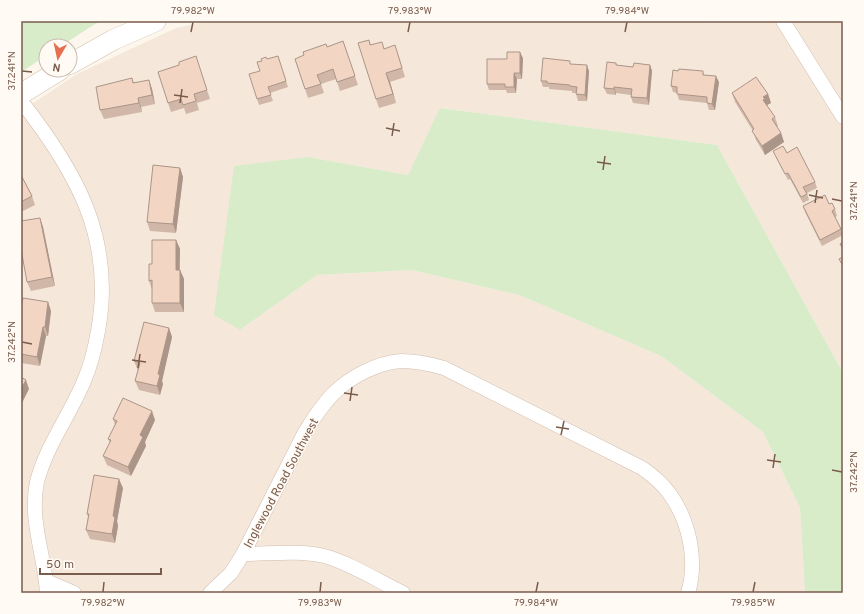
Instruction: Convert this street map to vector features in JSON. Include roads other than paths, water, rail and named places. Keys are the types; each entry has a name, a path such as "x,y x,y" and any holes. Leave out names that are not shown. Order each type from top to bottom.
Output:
{"main road":[{"path":"78,60 113,40 156,21"},
{"path":"21,94 47,78"}],"street":[{"path":"783,21 843,117"},
{"path":"21,101 55,147 77,184 88,210 97,238 101,260 102,289 100,318 94,352 85,380 44,461 37,483 34,505 36,527 47,587 74,593"},
{"name":"Inglewood Road Southwest","path":"210,593 232,573 244,554 305,432 315,416 334,392 351,379 369,369 402,361 423,363 444,368 642,468 658,480 679,509 688,532 692,569 688,593"},
{"path":"244,554 304,553 325,556 345,564 403,593"}]}
